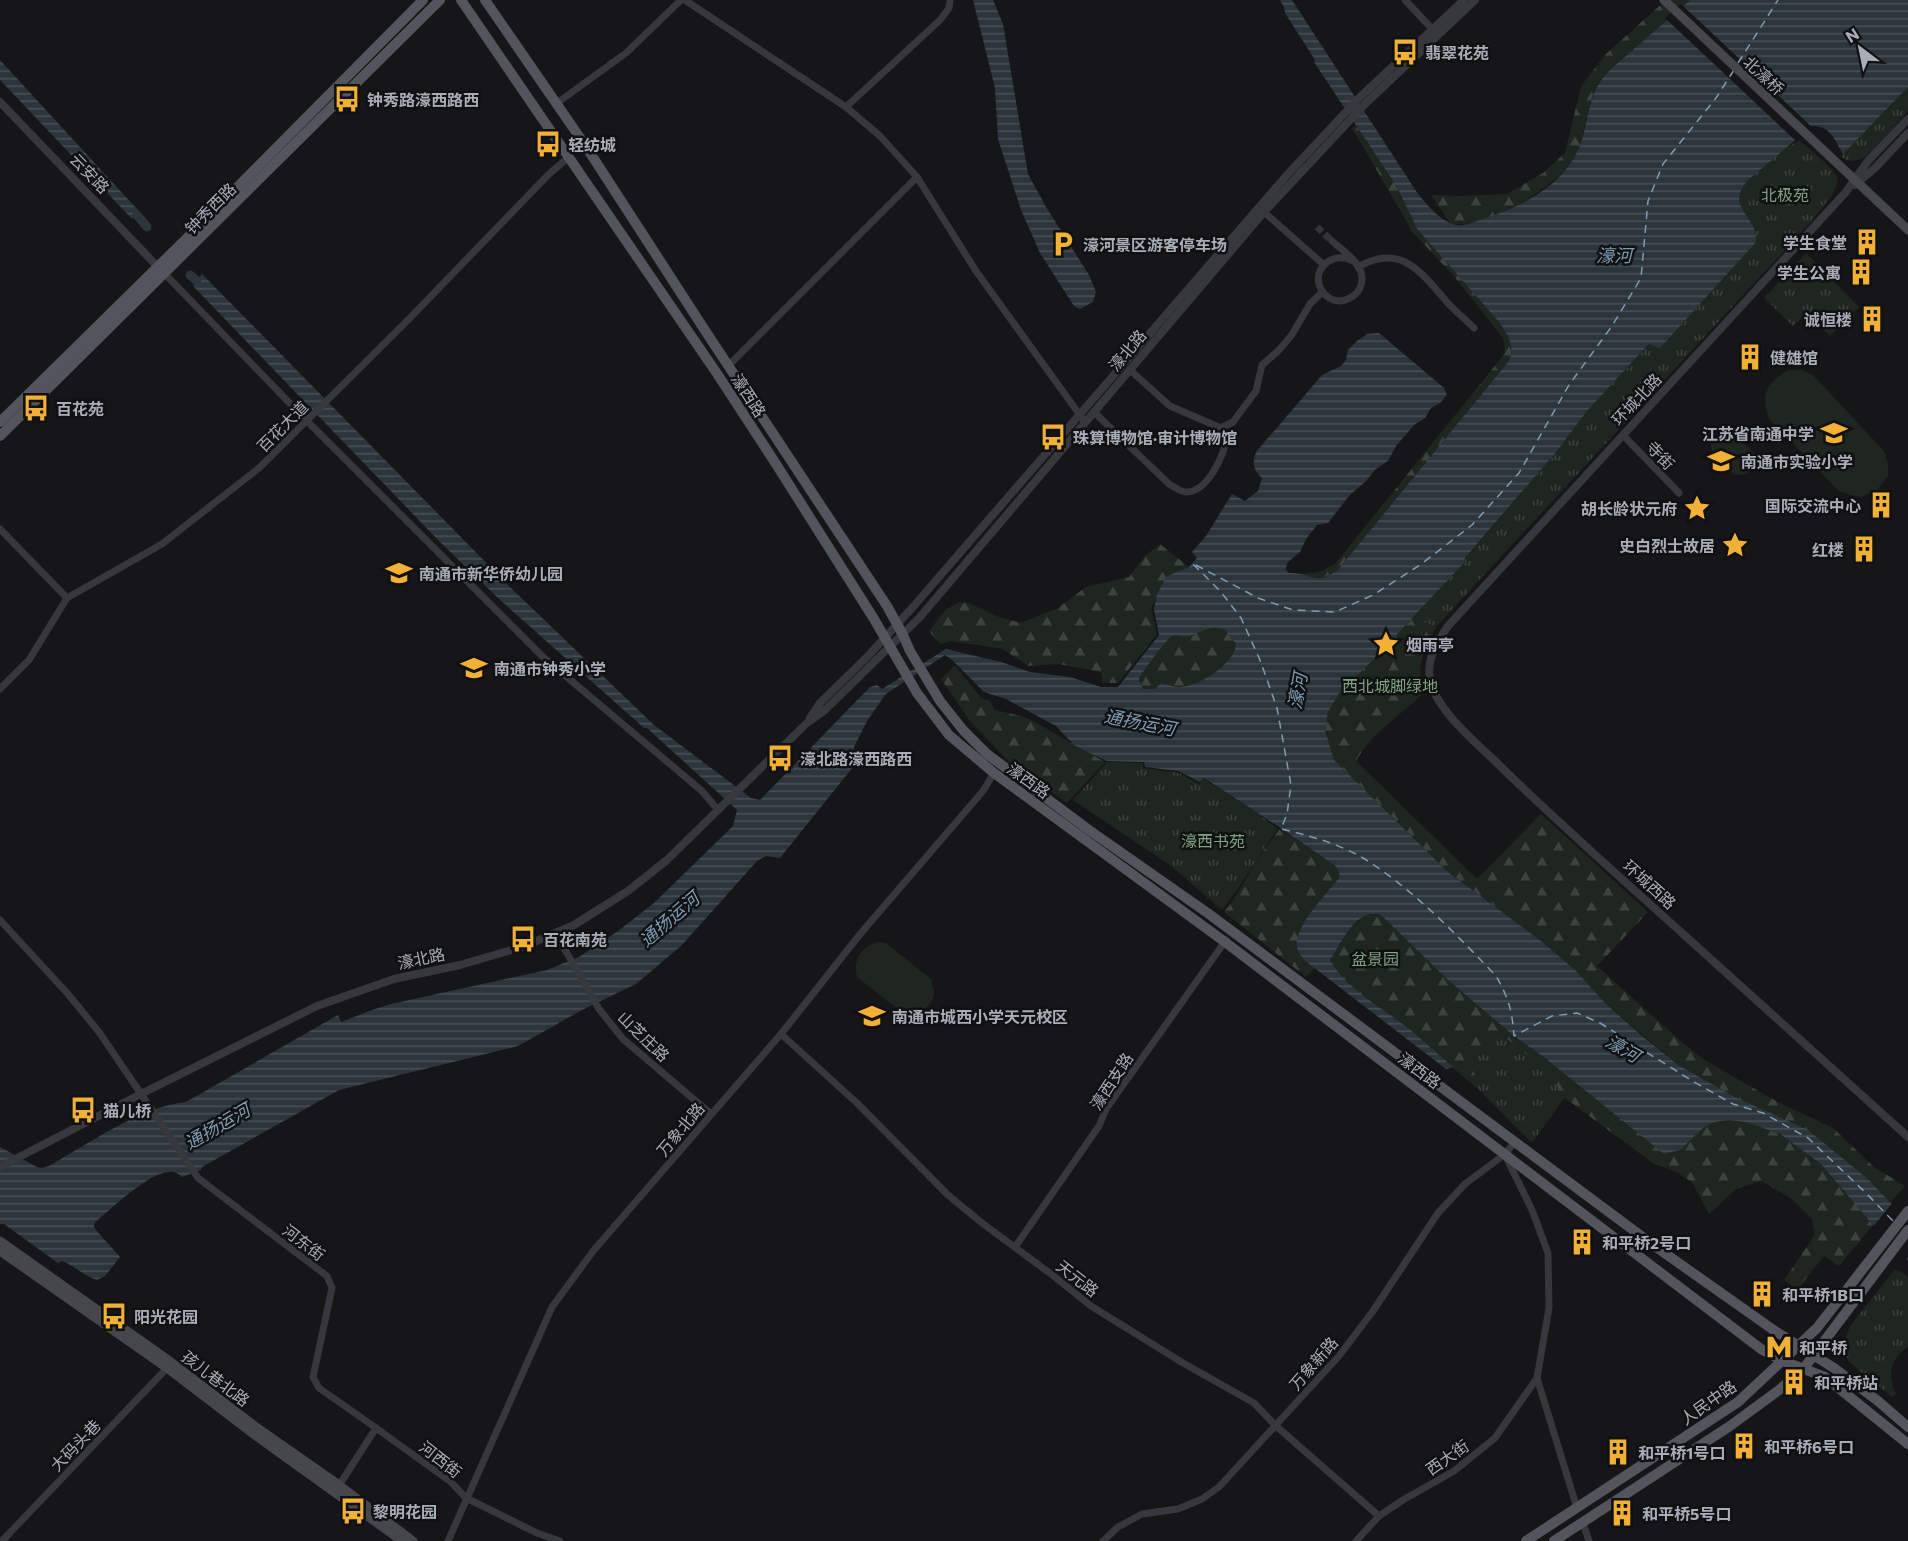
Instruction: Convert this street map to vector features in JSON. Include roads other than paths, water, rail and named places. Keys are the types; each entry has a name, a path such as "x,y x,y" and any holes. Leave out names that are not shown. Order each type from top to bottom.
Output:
{"main road":[{"name":"钟秀西路","path":"0,436 423,0"},
{"name":"钟秀西路","path":"0,422 440,0"},
{"name":"濠西路","path":"461,0 770,454 917,693 949,735 994,773 1225,942 1761,1349 1783,1361 1825,1377 1908,1444"},
{"name":"濠西路","path":"485,0 557,103 887,606 910,651 940,701 957,723 987,754 1089,830 1209,914 1656,1246 1834,1368 1908,1427"},
{"name":"北濠桥","path":"1667,4 1908,230"},
{"path":"1881,1256 1908,1211"},
{"path":"1881,1256 1908,1230"},
{"name":"孩儿巷北路","path":"0,1241 171,1362 402,1541"},
{"name":"孩儿巷北路","path":"0,1251 167,1368 252,1433 413,1541"},
{"name":"人民中路","path":"1526,1541 1738,1402 1817,1328 1881,1256"},
{"name":"人民中路","path":"1554,1541 1730,1426 1779,1390 1815,1356 1881,1256"}],"street":[{"path":"557,103 626,52 683,0 846,106 880,136 916,177 976,271 1083,418"},
{"path":"846,106 940,20 949,8 950,0"},
{"path":"1405,0 1435,32"},
{"name":"濠北路","path":"887,643 897,624 1056,440 1094,412 1347,117 1435,32 1464,0"},
{"name":"濠北路","path":"1435,32 1475,0"},
{"name":"云安路","path":"0,102 161,270"},
{"name":"濠北路","path":"0,1167 317,1006 394,979 495,956 556,934 628,891 667,860 807,723 820,703 887,643 903,635 920,617 1206,268 1287,175 1347,117"},
{"name":"环城北路","path":"1448,626 1856,181 1868,161 1908,119"},
{"name":"环城北路","path":"1856,181 1875,168 1908,134"},
{"name":"百花大道","path":"0,689 29,660 66,598 162,544 259,468 407,321 549,174 569,157"},
{"path":"728,366 916,177"},
{"path":"1264,212 1324,265"},
{"path":"1332,241 1356,264 1362,281 1356,294 1342,301 1335,300 1322,292 1320,271 1330,259 1346,257 1356,264"},
{"path":"1356,264 1387,256 1419,269 1448,303 1474,327"},
{"path":"161,270 309,417 542,656 720,807"},
{"path":"1221,428 1233,422 1245,406 1256,391 1262,365 1284,344 1310,304 1322,292"},
{"path":"1094,412 1169,484 1184,492 1195,490 1209,479 1225,448 1227,437 1221,428 1170,406 1130,370"},
{"name":"寺街","path":"1623,435 1679,493"},
{"path":"0,529 66,598"},
{"name":"环城西路","path":"1448,626 1429,664 1430,681 1453,719 1575,837 1908,1137"},
{"name":"万象北路","path":"448,1541 552,1307 594,1250 781,1034 861,933 983,791 994,773"},
{"name":"河东街","path":"0,920 68,994 99,1032 198,1178 327,1276 332,1288 313,1377 319,1389 376,1428"},
{"name":"濠西支路","path":"1016,1247 1099,1126 1107,1109 1232,932"},
{"name":"山芝庄路","path":"556,934 599,1009 623,1039 711,1114"},
{"name":"天元路","path":"781,1034 857,1102 948,1195 982,1223 1091,1306 1183,1363 1254,1403 1276,1426 1379,1516"},
{"name":"万象新路","path":"1103,1541 1118,1527 1142,1514 1178,1509 1202,1499 1219,1487 1339,1356 1373,1311 1438,1213 1465,1184 1505,1154 1515,1142"},
{"path":"1505,1154 1532,1210 1548,1253 1549,1308 1537,1378 1577,1508"},
{"name":"大码头巷","path":"2,1541 167,1368"},
{"name":"西大街","path":"1356,1541 1379,1516 1454,1472 1495,1438 1537,1378"},
{"path":"337,1489 376,1428"},
{"name":"河西街","path":"376,1428 451,1482 466,1498 537,1533 560,1541"},
{"path":"1583,1523 1589,1541"}],"water":[{"path":"973,0 993,0 1003,24 1028,174 1089,275 1096,292 1093,302 1080,309 1074,306 1040,253 1021,210 998,139 995,88"},
{"name":"濠河","path":"1280,0 1292,0 1418,194 1440,217 1460,225 1470,224 1522,203 1547,188 1558,178 1567,168 1579,147 1593,97 1602,79 1690,0 1908,0 1908,87 1843,154 1828,131 1812,126 1748,180 1739,200 1755,230 1756,242 1660,348 1649,344 1587,411 1557,451 1465,558 1464,563 1340,692 1328,712 1325,730 1334,760 1448,872 1541,941 1575,970 1606,1004 1641,1035 1678,1065 1735,1097 1808,1130 1868,1179 1908,1221 1908,1261 1873,1225 1821,1164 1780,1134 1746,1122 1727,1120 1715,1122 1703,1128 1680,1150 1664,1154 1545,1058 1514,1036 1448,980 1382,916 1373,914 1365,916 1351,928 1330,960 1354,988 1409,1029 1453,1067 1446,1069 1301,956 1297,948 1300,930 1340,877 1334,865 1204,778 1200,782 1178,771 1145,767 1144,762 1107,761 1074,745 1056,726 1006,699 984,692 945,655 886,694 867,721 854,747 853,767 780,858 766,856 757,861 682,945 636,984 582,1010 518,1046 339,1090 202,1167 201,1170 182,1177 174,1172 165,1172 155,1176 95,1222 96,1230 120,1257 105,1276 97,1280 62,1261 58,1263 4,1224 0,1224 0,1147 37,1167 49,1166 134,1118 169,1105 186,1102 338,1015 341,1022 391,1004 547,970 579,957 654,903 733,826 737,810 499,599 439,541 193,286 202,274 512,589 654,725 751,798 760,800 870,687 877,685 882,689 946,649 1001,662 1030,672 1070,677 1101,687 1118,687 1159,635 1154,609 1157,594 1167,576 1189,567 1197,558 1192,552 1206,536 1232,494 1245,501 1258,491 1262,478 1254,466 1256,452 1322,375 1341,366 1346,360 1348,350 1367,334 1379,333 1444,388 1447,395 1431,408 1425,418 1414,425 1396,446 1388,461 1376,469 1349,496 1328,523 1317,525 1306,539 1300,552 1287,563 1286,570 1289,573 1322,578 1337,571 1508,362 1511,346 1500,323 1417,229 1397,187 1314,62 1315,60 1285,13","holes":["1213,628 1224,629 1236,644 1229,659 1214,673 1187,686 1177,687 1161,683 1155,689 1143,689 1140,676 1171,637 1190,636"]},
{"path":"0,60 140,212 132,219 0,80"}],"waterway":[{"path":"137,215 147,227"},
{"path":"190,275 197,281"}],"tunnel":[{"path":"1317,227 1332,241"}],"place":[{"name":"翡翠花苑","path":"1405,52"},
{"name":"钟秀路濠西路西","path":"347,99"},
{"name":"轻纺城","path":"548,144"},
{"name":"学生食堂","path":"1867,242"},
{"name":"濠河景区游客停车场","path":"1063,244"},
{"name":"学生公寓","path":"1861,272"},
{"name":"诚恒楼","path":"1872,319"},
{"name":"健雄馆","path":"1750,357"},
{"name":"百花苑","path":"36,408"},
{"name":"江苏省南通中学","path":"1834,433"},
{"name":"珠算博物馆·审计博物馆","path":"1053,437"},
{"name":"南通市实验小学","path":"1721,461"},
{"name":"国际交流中心","path":"1881,505"},
{"name":"胡长龄状元府","path":"1697,508"},
{"name":"史白烈士故居","path":"1735,545"},
{"name":"红楼","path":"1864,549"},
{"name":"南通市新华侨幼儿园","path":"399,573"},
{"name":"烟雨亭","path":"1386,644"},
{"name":"南通市钟秀小学","path":"474,668"},
{"name":"濠北路濠西路西","path":"780,758"},
{"name":"百花南苑","path":"523,939"},
{"name":"南通市城西小学天元校区","path":"872,1016"},
{"name":"猫儿桥","path":"83,1110"},
{"name":"和平桥2号口","path":"1582,1242"},
{"name":"和平桥1B口","path":"1762,1294"},
{"name":"阳光花园","path":"114,1316"},
{"name":"和平桥","path":"1779,1347"},
{"name":"和平桥站","path":"1794,1382"},
{"name":"和平桥6号口","path":"1744,1446"},
{"name":"和平桥1号口","path":"1618,1452"},
{"name":"黎明花园","path":"353,1511"},
{"name":"和平桥5号口","path":"1622,1513"}],"park label":[{"name":"北极苑","path":"1785,194"},
{"name":"西北城脚绿地","path":"1390,685"},
{"name":"濠西书苑","path":"1213,840"},
{"name":"盆景园","path":"1375,958"}],"water label":[{"name":"通扬运河","path":"1140,722"},
{"name":"通扬运河","path":"669,919"},
{"name":"通扬运河","path":"217,1126"}]}
